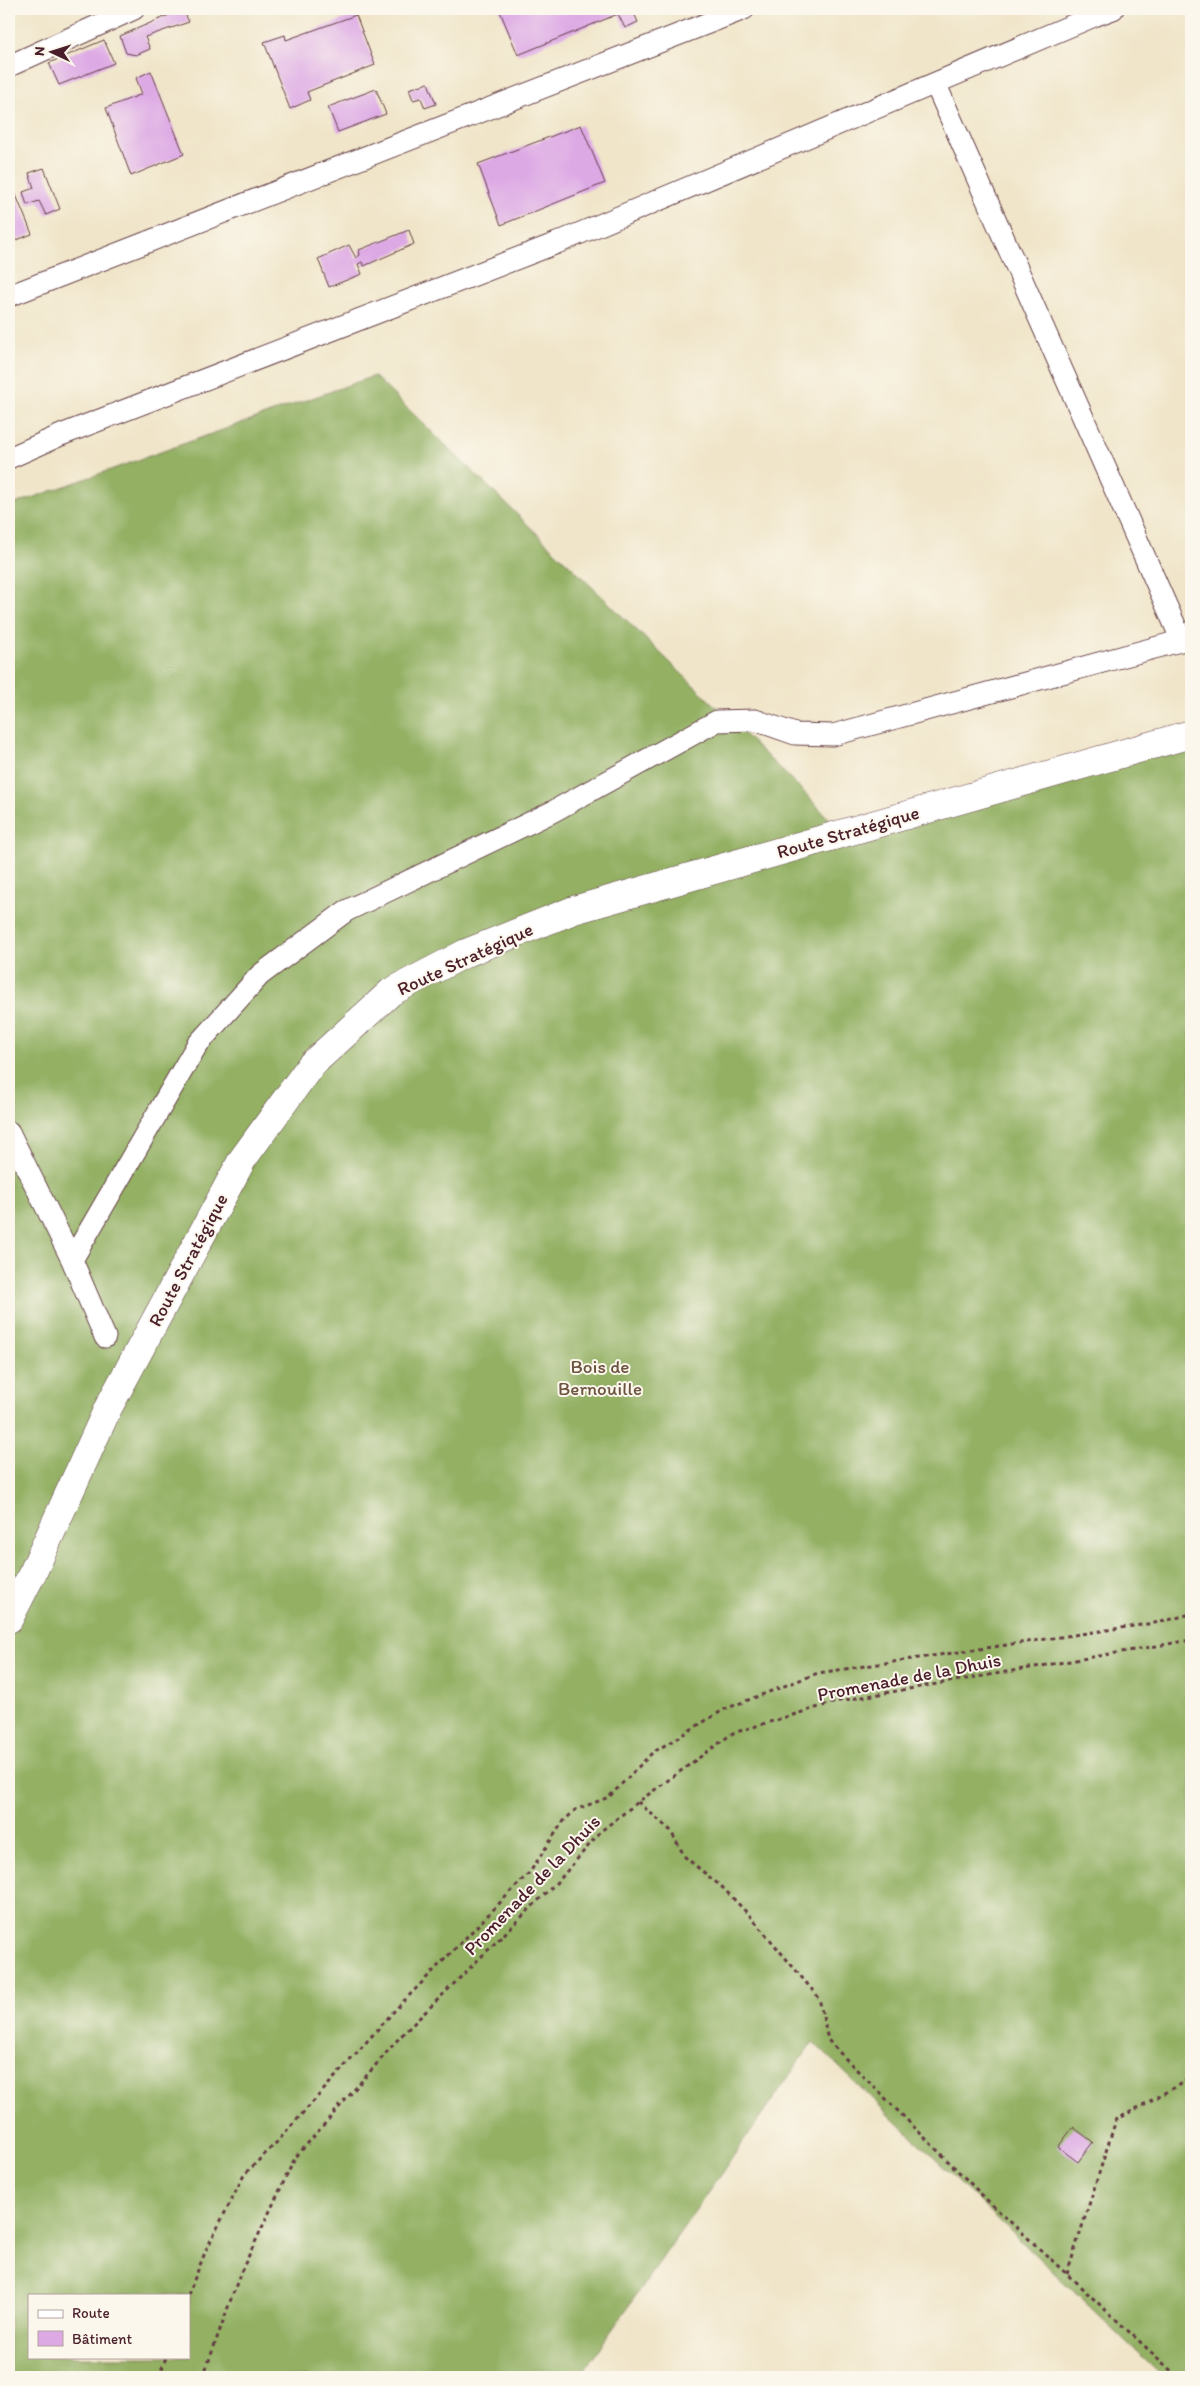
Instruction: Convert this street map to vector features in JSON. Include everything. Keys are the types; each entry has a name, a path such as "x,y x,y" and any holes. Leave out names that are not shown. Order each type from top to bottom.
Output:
{"street":[{"name":"Route Stratégique","path":"9,1619 108,1408 242,1160 311,1065 391,992 466,954 574,910 1191,734"}],"lane":[{"path":"9,66 134,9"},
{"path":"9,296 744,9"},
{"path":"9,458 61,435 557,243 936,85 1099,11"},
{"path":"72,1260 197,1045 260,975 346,912 552,812 717,721 755,720 794,734 833,735 1187,640 936,85"},
{"path":"9,1132 72,1260 105,1337"}],"path":[{"name":"Promenade de la Dhuis","path":"188,2294 206,2250 244,2175 277,2142 395,2010 530,1872 568,1816 575,1810 609,1797 652,1753 725,1709 818,1673 1161,1622 1191,1614"},
{"name":"Promenade de la Dhuis","path":"203,2377 240,2274 294,2158 400,2037 561,1878 601,1831 638,1802 733,1733 839,1701 1191,1640"},
{"path":"638,1802 670,1830 685,1857 723,1888 752,1918 819,1998 828,2040 841,2054 990,2203 1178,2377"},
{"path":"1067,2274 1116,2120 1191,2078"},
{"path":"159,2377 166,2358"}],"green space":[{"name":"Bois de Bernouille","path":"374,376 803,791 841,832 1191,741 1191,2377 1163,2377 813,2042 579,2377 9,2377 9,506"}],"building":[{"path":"183,9 189,22 145,37 150,49 136,55 126,53 120,36"},
{"path":"499,9 632,9 638,22 625,28 618,14 518,55"},
{"path":"356,15 375,65 307,92 310,100 290,109 264,42 285,35 286,40"},
{"path":"104,40 114,63 59,85 49,63"},
{"path":"151,71 184,154 131,176 106,108 142,94 136,78"},
{"path":"428,83 436,104 425,108 421,98 413,100 409,89"},
{"path":"376,89 386,114 338,132 328,107"},
{"path":"581,125 605,183 501,225 478,164"},
{"path":"44,168 60,209 46,215 39,201 27,205 23,192 34,188 29,173"},
{"path":"9,178 32,234 9,243"},
{"path":"409,230 414,244 364,266 362,262 358,264 362,274 329,287 318,259 349,245 356,258 360,255 359,250"},
{"path":"1073,2127 1093,2142 1078,2162 1058,2147"}]}
